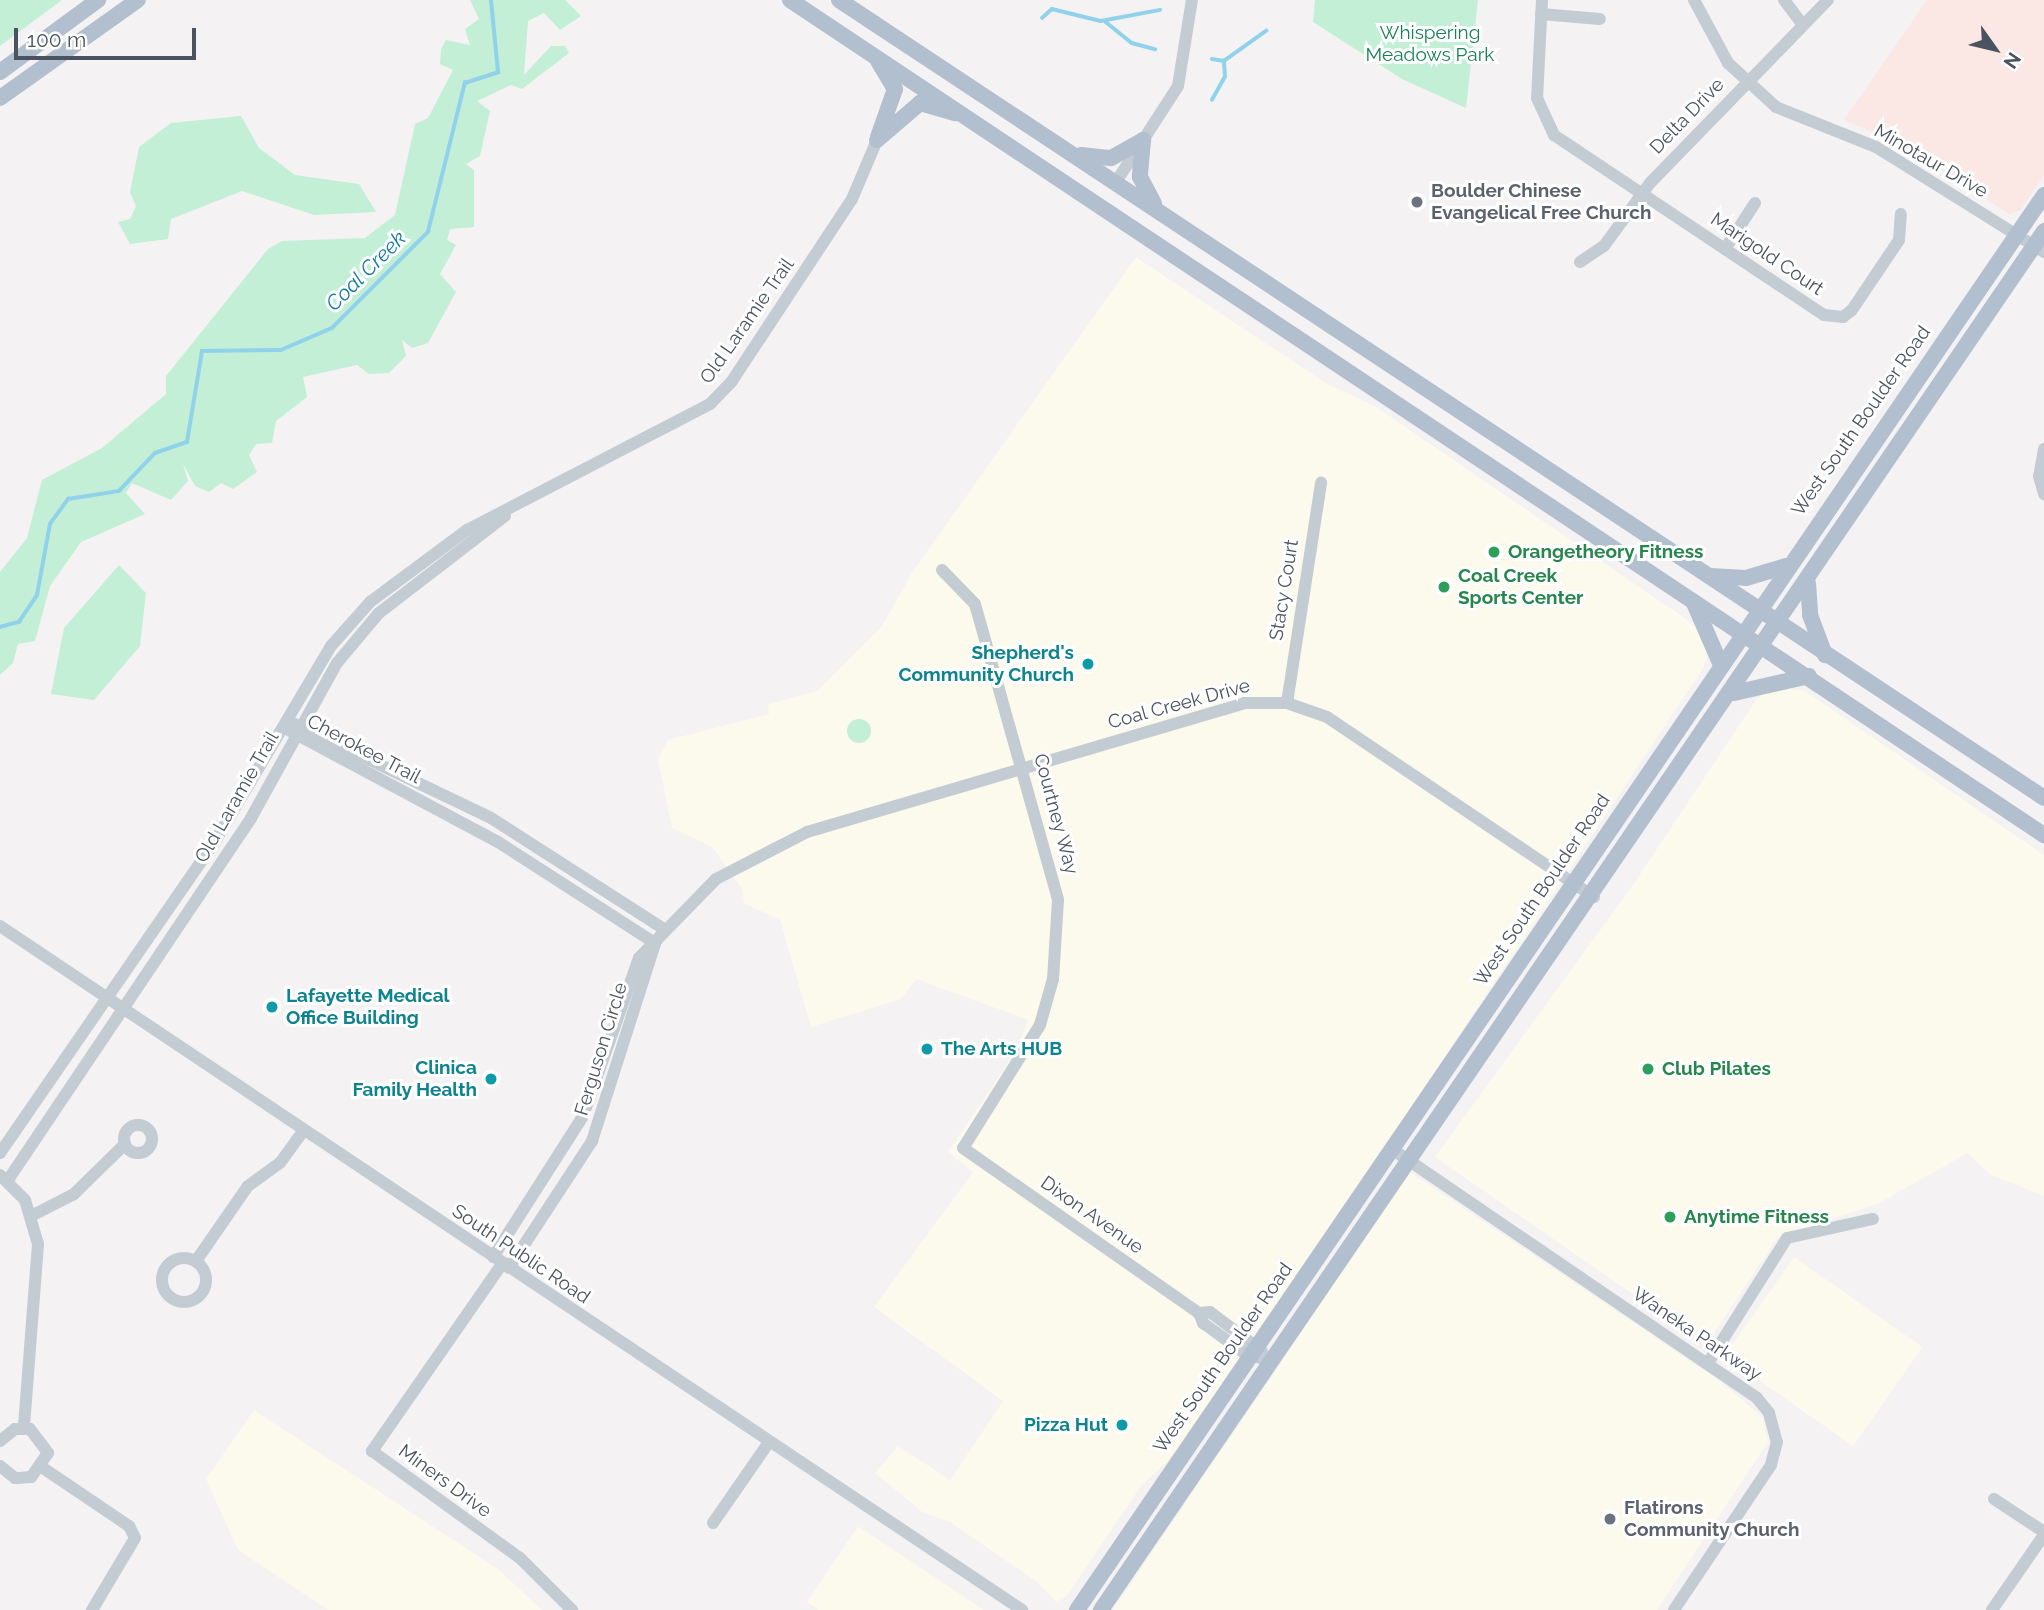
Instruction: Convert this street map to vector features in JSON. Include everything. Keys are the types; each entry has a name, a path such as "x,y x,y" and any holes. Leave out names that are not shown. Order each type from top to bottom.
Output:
{"main road":[{"path":"0,72 98,0"},
{"path":"0,98 138,0"},
{"path":"790,0 1067,180 2044,835"},
{"path":"839,0 1160,209 1825,655 2044,798"},
{"path":"868,49 895,89 877,140"},
{"path":"877,140 920,103 975,119"},
{"path":"1072,152 1111,158 1143,140"},
{"path":"1143,140 1140,177 1160,209"},
{"path":"1067,180 1116,182"},
{"name":"West South Boulder Road","path":"1077,1610 1573,884 1757,608 2044,195"},
{"path":"1101,1610 2039,248 2044,231"},
{"path":"1710,576 1746,578 1786,566"},
{"path":"1808,583 1810,615 1825,655"},
{"path":"1691,598 1720,663"},
{"path":"1734,693 1809,676"}],"street":[{"path":"1116,182 1178,86 1192,0"},
{"name":"Marigold Court","path":"1542,0 1538,99 1545,122 1641,194 1824,315 1843,317 1899,240 1901,214"},
{"name":"Minotaur Drive","path":"1694,0 1714,43 1747,82 1776,107 1876,147 2039,248"},
{"path":"1784,0 1802,24"},
{"name":"Delta Drive","path":"1580,262 1604,246 1641,194 1828,0"},
{"path":"1541,14 1600,19"},
{"name":"Old Laramie Trail","path":"0,1153 111,999 285,724 331,646 370,602 467,530 710,404 725,389 852,199 877,140"},
{"path":"1725,249 1755,202"},
{"path":"2044,449 2039,476 2044,494"},
{"name":"Stacy Court","path":"1287,703 1321,483"},
{"name":"Old Laramie Trail","path":"4,1177 126,1009 251,818 297,730 337,663 379,614 516,506"},
{"name":"Courtney Way","path":"942,570 975,604 1024,767 1058,900 1053,979 1023,1059 963,1147"},
{"name":"Coal Creek Drive","path":"854,820 1244,703 1287,703 1327,716 1594,897"},
{"name":"Cherokee Trail","path":"285,724 491,818 664,929"},
{"name":"Cherokee Trail","path":"297,730 498,842 655,943"},
{"name":"Ferguson Circle","path":"501,1263 583,1116 626,983 664,929 737,865 807,832 854,820"},
{"name":"South Public Road","path":"0,926 1022,1610"},
{"name":"Ferguson Circle","path":"501,1263 600,1124 655,943"},
{"path":"195,1261 248,1186 272,1171 304,1130"},
{"path":"33,1215 74,1194 125,1144"},
{"name":"Dixon Avenue","path":"963,1147 1199,1313 1210,1312 1253,1351 1272,1362"},
{"name":"Waneka Parkway","path":"1392,1149 1757,1398 1772,1420 1776,1446 1771,1465 1674,1610"},
{"path":"4,1177 33,1215 38,1244 24,1428"},
{"path":"1707,1363 1787,1238 1873,1219"},
{"name":"Miners Drive","path":"501,1263 372,1451 520,1558 572,1610"},
{"path":"0,1441 24,1428"},
{"path":"0,1487 4,1471 31,1478 43,1468 46,1445 24,1428"},
{"path":"713,1523 769,1441"},
{"path":"43,1468 129,1526 135,1538 92,1610"},
{"path":"1992,1610 2044,1533 1994,1499"}],"shaded area":[{"path":"1927,0 2044,0 2044,175 2020,211 2009,214 1904,146 1844,120"},
{"path":"1136,257 1326,383 1375,406 1702,630 1708,647 1704,667 1424,1088 1169,1460 1141,1486 1067,1596 1056,1602 1037,1582 950,1522 922,1512 875,1473 898,1446 950,1480 1003,1401 874,1307 973,1172 948,1152 1016,1051 1028,1020 916,979 901,999 811,1027 780,920 744,903 742,889 712,847 672,828 658,759 668,740 769,714 768,704 817,691 882,626 913,571"},
{"path":"1772,686 1805,691 2044,855 2044,1196 1989,1174 1968,1153 1879,1203 1777,1238 1706,1345 1435,1157 1635,882 1756,700"},
{"path":"1410,1172 1720,1381 1762,1417 1768,1442 1657,1610 1113,1610"},
{"path":"1794,1257 1923,1347 1853,1446 1725,1356"},
{"path":"254,1410 498,1569 542,1610 328,1610 238,1550 206,1479"},
{"path":"858,1526 984,1610 818,1610 807,1602"}],"green space":[{"path":"0,0 62,0 0,46"},
{"path":"470,0 565,0 581,16 560,30 544,13 528,21 524,75 551,46 565,46 569,53 522,89 511,85 477,101 490,111 480,156 466,164 474,170 474,227 450,229 447,240 456,245 440,274 456,292 428,343 412,348 402,340 406,356 389,373 369,374 357,365 303,377 307,397 276,421 272,443 256,444 249,455 257,472 233,489 221,483 209,492 195,486 183,464 188,481 171,500 132,483 126,493 145,514 81,542 50,586 35,641 18,644 13,663 0,675 0,572 27,538 42,480 102,448 166,394 166,376 268,249 282,241 365,238 395,215 415,124 428,118 453,70 440,64 441,49 446,40 470,45 465,29 479,19"},
{"name":"Whispering Meadows Park","path":"1315,0 1478,0 1466,108 1402,79 1313,22"},
{"path":"241,116 259,148 295,175 359,184 376,212 314,215 242,191 171,219 168,239 130,244 118,222 130,219 136,206 130,192 139,147 171,123"},
{"path":"119,565 146,593 140,646 94,700 51,694 64,628"},
{"path":"859,719 870,726 871,731 864,742 859,743 848,736 847,731 854,720"}],"waterway":[{"name":"Coal Creek","path":"0,627 19,622 37,595 50,524 68,499 119,491 155,453 187,442 202,351 281,350 332,328 428,232 465,83 498,72 491,0"},
{"path":"1042,18 1052,9 1101,21 1160,10"},
{"path":"1106,22 1132,43 1155,49"},
{"path":"1212,59 1224,61 1266,31"},
{"path":"1212,100 1225,77 1224,61"}],"place":[{"name":"Boulder Chinese Evangelical Free Church","path":"1417,202"},
{"name":"Orangetheory Fitness","path":"1494,552"},
{"name":"Coal Creek Sports Center","path":"1444,587"},
{"name":"Shepherd's Community Church","path":"1088,664"},
{"name":"Lafayette Medical Office Building","path":"272,1007"},
{"name":"The Arts HUB","path":"927,1049"},
{"name":"Club Pilates","path":"1648,1069"},
{"name":"Clinica Family Health","path":"491,1079"},
{"name":"Anytime Fitness","path":"1670,1217"},
{"name":"Pizza Hut","path":"1122,1425"},
{"name":"Flatirons Community Church","path":"1610,1519"}]}
